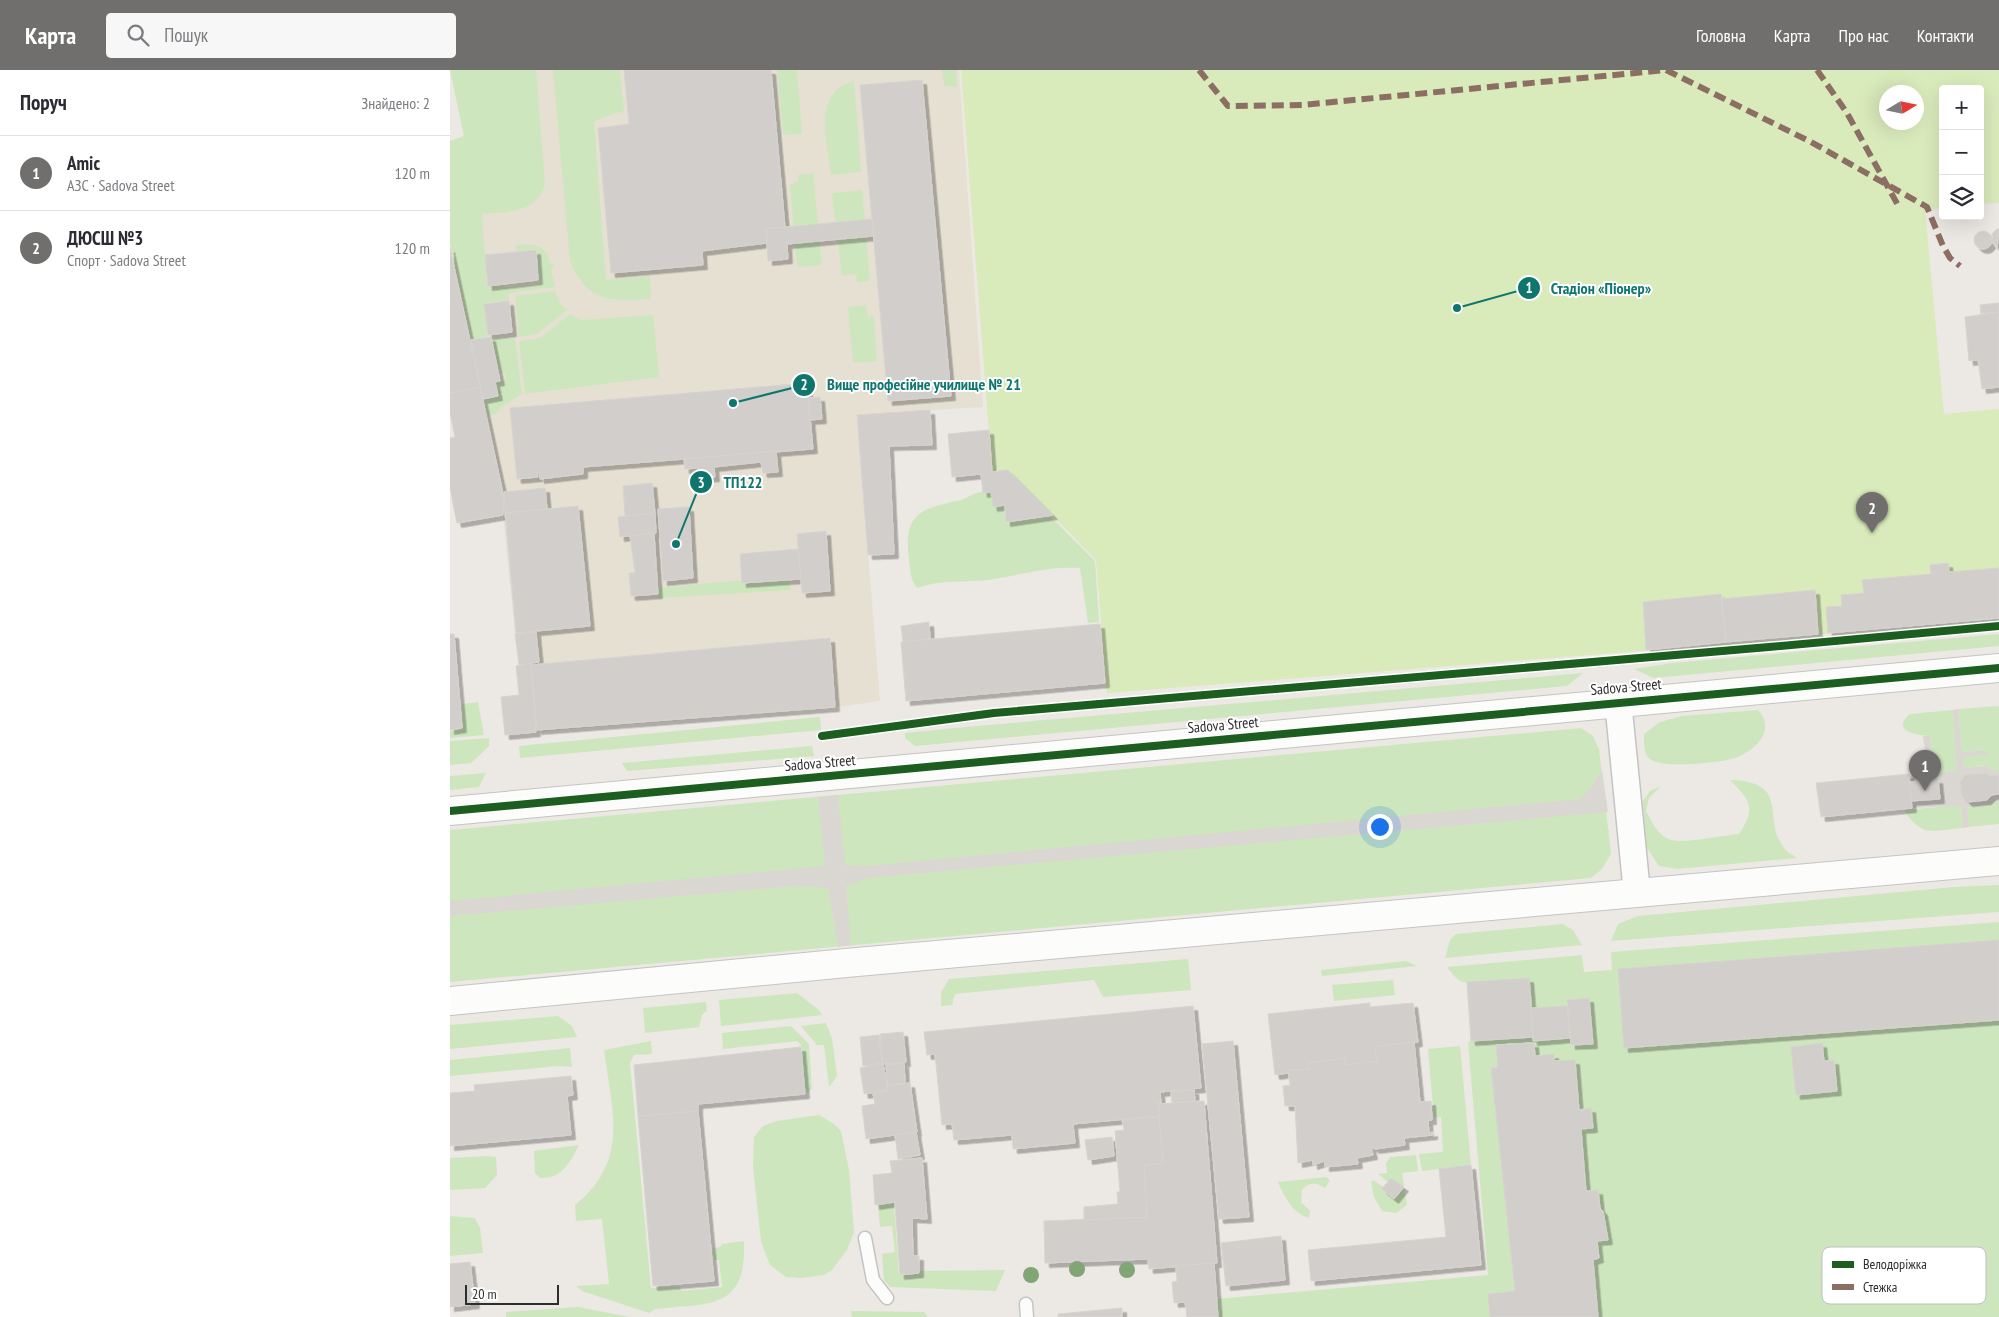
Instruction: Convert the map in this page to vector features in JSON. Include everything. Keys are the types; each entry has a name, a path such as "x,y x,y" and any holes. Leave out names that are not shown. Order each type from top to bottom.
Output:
{"street":[{"name":"Sadova Street","path":"450,811 1999,668"},
{"path":"1618,702 1637,893"},
{"path":"450,1001 857,962 1999,861"}],"lane":[{"path":"865,1238 873,1280 887,1298"},
{"path":"1026,1304 1027,1317"}],"shaded area":[{"path":"450,70 959,70 983,407 857,415 880,701 838,707 536,732 531,663 535,632 515,634 503,515 504,498 450,246 450,141 464,136"},
{"path":"1958,709 1962,752 1986,750 1987,755 1963,757 1964,768 1987,766 1992,770 1999,770 1999,775 1990,776 1985,773 1965,775 1960,782 1961,795 1968,802 1987,800 1992,795 1999,794 1999,801 1988,805 1967,807 1969,827 1963,828 1961,806 1912,808 1909,776 1928,774 1923,736 1930,736 1934,773 1957,770 1953,710"},
{"path":"1602,770 1608,812 868,878 846,886 851,945 838,947 828,888 795,886 450,916 450,901 825,866 818,797 838,795 845,865 865,866 1579,799 1592,786"}],"green space":[{"path":"450,70 536,70 545,183 536,200 521,209 502,213 482,214 487,286 512,287 540,284 537,249 516,251 516,245 533,245 542,248 548,256 549,262 554,265 551,270 555,287 509,293 509,300 484,303 488,337 471,339 450,243 450,141 464,136"},
{"path":"553,70 620,70 624,112 594,121 606,280 650,276 651,299 624,300 602,297 585,285 570,261"},
{"path":"777,70 797,70 802,134 783,135"},
{"path":"942,70 956,70 957,87 944,86"},
{"path":"961,70 1999,70 1999,203 1984,204 1984,85 1939,85 1939,208 1925,210 1944,414 1999,409 1999,618 1615,653 1107,693 1096,560 1009,471 992,472"},
{"path":"854,81 861,172 831,175 825,120 827,107 832,96 841,87"},
{"path":"813,173 822,265 797,267 790,185 798,181 798,175"},
{"path":"862,190 870,281 857,282 856,274 842,276 832,193"},
{"path":"555,291 560,304 567,310 537,334 519,337 515,296"},
{"path":"866,305 868,317 874,316 877,361 853,363 848,307"},
{"path":"570,314 582,320 653,315 659,377 525,394 519,341 540,338"},
{"path":"515,338 522,394 501,407 496,414 488,415 485,399 499,396 496,382 506,380 505,373 500,373 491,339"},
{"path":"982,492 991,493 993,507 1004,506 1006,523 1051,517 1095,561 1099,622 1088,623 1080,568 1047,569 994,579 936,583 917,588 911,574 908,543 912,522 925,510"},
{"path":"742,580 742,584 790,581 791,590 659,598 658,588"},
{"path":"1999,634 1999,646 1654,678 1634,669 1672,663"},
{"path":"1583,673 1567,686 915,746 905,738 905,733 966,727"},
{"path":"478,702 484,735 450,738 450,731 463,729 462,704"},
{"path":"1999,706 1999,770 1991,770 1987,766 1964,768 1962,756 1986,755 1986,750 1962,752 1958,709"},
{"path":"1758,710 1763,718 1764,733 1754,747 1739,756 1713,762 1666,764 1650,759 1646,754 1644,734 1660,722 1682,716"},
{"path":"1953,710 1958,770 1934,773 1930,736 1908,731 1904,728 1903,724 1910,714"},
{"path":"820,717 821,730 520,758 519,746"},
{"path":"1581,728 1593,736 1599,749 1611,854 1602,869 1591,878 450,982 450,830"},
{"path":"489,738 489,746 471,763 450,765 450,741"},
{"path":"812,746 814,756 627,771 622,763"},
{"path":"486,773 479,787 450,790 450,776"},
{"path":"1730,780 1749,782 1761,787 1768,794 1772,804 1778,837 1785,849 1797,858 1677,869 1659,866 1645,845 1640,805 1650,791 1661,786 1649,798 1646,811 1661,834 1668,839 1682,841 1739,834 1748,817 1749,805"},
{"path":"1993,801 1999,801 1999,824 1969,827 1967,807 1988,805"},
{"path":"1961,805 1963,828 1936,831 1923,829 1904,810"},
{"path":"1999,885 1999,912 1611,941 1618,924 1638,916 1954,887"},
{"path":"1999,922 1999,1317 1218,1317 1216,1299 1488,1275 1468,1042 1471,1041 1467,983 1453,975 1447,967 1582,955 1584,972 1612,970 1611,952"},
{"path":"1563,924 1573,930 1582,945 1445,958 1450,940 1456,934"},
{"path":"1188,959 1191,990 1103,997 1094,980 955,994 952,1005 941,1006 941,992 949,979"},
{"path":"1406,961 1417,966 1322,976 1321,970"},
{"path":"1393,980 1395,995 1334,1001 1332,985"},
{"path":"797,993 819,1010 822,1015 721,1026 719,1000"},
{"path":"706,1002 707,1010 702,1015 699,1027 645,1033 643,1008"},
{"path":"558,1016 572,1026 577,1037 450,1049 450,1025"},
{"path":"826,1023 832,1039 837,1076 829,1087 824,1045 817,1045 801,1026"},
{"path":"791,1026 809,1044 812,1089 805,1094 801,1045 797,1041 723,1049 722,1033"},
{"path":"651,1041 652,1054 634,1055 630,1063 651,1288 679,1286 681,1291 722,1287 719,1260 714,1260 713,1248 720,1247 722,1244 744,1241 743,1264 739,1280 731,1292 721,1299 708,1303 655,1309 649,1313 582,1291 576,1286 609,1284 602,1219 576,1221 575,1205 592,1188 604,1171 610,1153 613,1134 613,1114 604,1050"},
{"path":"1460,1046 1471,1165 1422,1171 1419,1154 1443,1152 1441,1117 1434,1118 1428,1049"},
{"path":"570,1048 572,1067 558,1066 450,1076 450,1060"},
{"path":"819,1115 834,1124 841,1131 849,1170 854,1232 847,1250 832,1270 824,1275 801,1278 786,1277 770,1265 761,1242 753,1167 754,1137 763,1126 777,1121"},
{"path":"579,1145 569,1163 554,1176 540,1178 535,1173 534,1151"},
{"path":"1416,1155 1418,1171 1402,1173 1407,1205 1396,1213 1382,1211 1374,1197 1371,1182 1373,1180 1383,1187 1388,1182 1378,1174 1387,1173 1386,1163 1390,1157"},
{"path":"496,1157 497,1175 485,1188 450,1190 450,1158"},
{"path":"1326,1177 1330,1180 1325,1188 1312,1184 1307,1185 1302,1190 1301,1202 1310,1211 1309,1218 1298,1212 1286,1199 1278,1182"},
{"path":"894,1203 899,1275 919,1274 919,1271 1005,1270 996,1291 890,1287 884,1280 882,1254 895,1252 892,1226 880,1227 878,1205"},
{"path":"450,1216 475,1218 480,1228 483,1253 450,1256"},
{"path":"578,1307 630,1317 506,1317 506,1312"},
{"path":"851,1311 924,1312 928,1317 852,1317"}],"building":[{"path":"624,70 771,70 785,227 766,229 767,243 702,251 703,265 611,273 598,128 629,124"},
{"path":"922,80 951,396 888,401 860,85"},
{"path":"872,219 874,236 787,244 788,259 768,261 766,229"},
{"path":"1999,229 1997,249 1993,243 1992,234"},
{"path":"1983,231 1989,234 1992,240 1989,246 1983,249 1977,246 1974,240 1977,234"},
{"path":"450,248 480,387 450,393"},
{"path":"536,250 538,280 488,286 485,255"},
{"path":"509,301 512,332 488,335 484,304"},
{"path":"1999,303 1999,312 1981,314 1980,305"},
{"path":"1999,312 1999,387 1982,389 1978,360 1969,361 1965,317"},
{"path":"491,337 500,381 495,382 498,396 483,399 471,340"},
{"path":"807,383 813,449 583,467 583,474 540,479 539,472 537,473 538,477 517,479 510,408"},
{"path":"480,387 504,498 503,515 457,523 450,488 450,438 455,437 450,413 450,393"},
{"path":"820,397 822,419 810,420 809,398"},
{"path":"930,410 932,445 889,446 894,554 868,555 857,415"},
{"path":"989,430 992,472 1008,470 1053,515 1006,522 1005,505 993,507 991,492 983,493 981,474 952,477 948,434"},
{"path":"776,451 778,472 763,473 761,462 714,467 715,477 700,478 699,468 685,469 684,459"},
{"path":"652,483 655,513 625,516 623,486"},
{"path":"545,488 547,509 505,513 504,492"},
{"path":"578,506 590,626 516,633 505,513"},
{"path":"689,507 693,578 663,581 658,509"},
{"path":"655,513 656,533 620,537 618,517"},
{"path":"826,531 830,591 802,593 797,534"},
{"path":"654,533 658,594 631,596 629,573 635,573 630,536"},
{"path":"798,549 801,579 742,583 740,554"},
{"path":"1948,563 1949,572 1999,568 1999,618 1828,633 1826,607 1842,606 1841,595 1864,593 1862,580 1931,574 1930,565"},
{"path":"1815,590 1818,634 1726,642 1722,599"},
{"path":"1721,594 1726,642 1646,650 1643,602"},
{"path":"929,622 930,639 903,642 901,626"},
{"path":"1100,624 1105,683 906,701 901,642"},
{"path":"536,632 539,662 519,665 515,634"},
{"path":"450,634 454,634 462,728 450,730"},
{"path":"830,638 835,707 537,730 531,665"},
{"path":"531,663 536,732 505,735 501,697 519,695 516,666"},
{"path":"1985,773 1990,776 1999,775 1999,794 1992,795 1987,800 1968,802 1961,795 1960,782 1965,775"},
{"path":"1909,774 1912,808 1821,817 1816,783"},
{"path":"1938,779 1940,799 1911,801 1910,782"},
{"path":"1999,940 1999,1020 1624,1048 1618,969"},
{"path":"1529,978 1534,1037 1471,1041 1467,982"},
{"path":"1589,998 1593,1044 1571,1045 1567,1000"},
{"path":"1370,1003 1370,1007 1413,1003 1418,1042 1375,1047 1377,1061 1345,1065 1344,1058 1308,1063 1309,1069 1288,1070 1288,1073 1275,1075 1268,1014"},
{"path":"1193,1006 1201,1088 1160,1092 1161,1103 1158,1103 1159,1116 1073,1124 1075,1143 1013,1149 1012,1135 954,1140 952,1124 942,1125 935,1054 927,1055 924,1032"},
{"path":"1567,1006 1570,1038 1533,1041 1531,1008"},
{"path":"903,1032 906,1062 883,1064 880,1034"},
{"path":"879,1035 882,1063 863,1066 860,1037"},
{"path":"1233,1041 1249,1217 1219,1219 1202,1044"},
{"path":"1414,1042 1420,1102 1431,1101 1432,1120 1428,1120 1429,1133 1433,1132 1433,1135 1404,1138 1405,1145 1375,1149 1371,1146 1373,1155 1357,1158 1358,1164 1325,1167 1325,1161 1313,1165 1313,1160 1298,1163 1295,1106 1285,1106 1283,1086 1290,1085 1288,1070 1309,1069 1308,1063 1344,1058 1345,1065 1377,1061 1375,1047"},
{"path":"1534,1043 1535,1056 1554,1054 1554,1061 1575,1060 1579,1110 1591,1108 1593,1128 1581,1129 1586,1191 1598,1190 1600,1208 1603,1211 1608,1240 1597,1241 1599,1258 1593,1260 1598,1317 1490,1317 1488,1294 1515,1291 1491,1068 1498,1067 1496,1045"},
{"path":"1822,1043 1824,1061 1834,1060 1837,1091 1796,1095 1791,1047"},
{"path":"801,1047 805,1094 698,1104 698,1111 638,1116 634,1065"},
{"path":"904,1063 905,1083 888,1085 886,1065"},
{"path":"883,1064 888,1090 864,1094 860,1068"},
{"path":"571,1076 573,1095 567,1096 571,1135 450,1146 450,1093 475,1091 474,1085"},
{"path":"910,1083 917,1132 866,1139 862,1106 875,1104 873,1094 888,1091 887,1086"},
{"path":"1194,1090 1195,1101 1172,1103 1171,1092"},
{"path":"1204,1101 1217,1263 1149,1269 1148,1259 1045,1263 1044,1221 1147,1217 1144,1165 1163,1163 1158,1104"},
{"path":"698,1111 714,1281 653,1286 638,1116"},
{"path":"1159,1117 1163,1163 1144,1165 1147,1217 1084,1220 1084,1207 1118,1204 1117,1192 1120,1192 1115,1131 1124,1130 1122,1120"},
{"path":"916,1132 920,1155 898,1159 895,1135"},
{"path":"1112,1137 1114,1156 1088,1160 1085,1140"},
{"path":"922,1158 927,1219 912,1218 913,1256 919,1256 919,1273 900,1275 895,1202 875,1205 873,1175 892,1173 890,1161"},
{"path":"1471,1165 1481,1265 1311,1281 1308,1250 1446,1237 1439,1169"},
{"path":"1391,1178 1404,1187 1394,1199 1382,1189"},
{"path":"1281,1236 1285,1280 1226,1286 1221,1243"},
{"path":"470,1262 475,1304 450,1307 450,1264"},
{"path":"1214,1263 1218,1317 1187,1317 1185,1302 1174,1303 1172,1282 1177,1281 1176,1266"},
{"path":"1122,1308 1122,1317 1058,1317 1058,1314"}],"marked path":[{"path":"1199,70 1228,106 1302,105 1666,70 1811,142 1927,207 1943,246 1950,258 1960,266"},
{"path":"1817,70 1847,113 1899,207"}],"cycle path":[{"path":"822,736 994,713 1999,626"},
{"path":"450,811 1999,668"}],"place":[{"name":"Стадіон «Піонер»","path":"1457,308"},
{"name":"Вище професійне училище № 21","path":"733,403"},
{"name":"ДЮСШ №3","path":"1872,533"},
{"name":"ТП122","path":"676,544"},
{"name":"Amic","path":"1925,791"}]}
